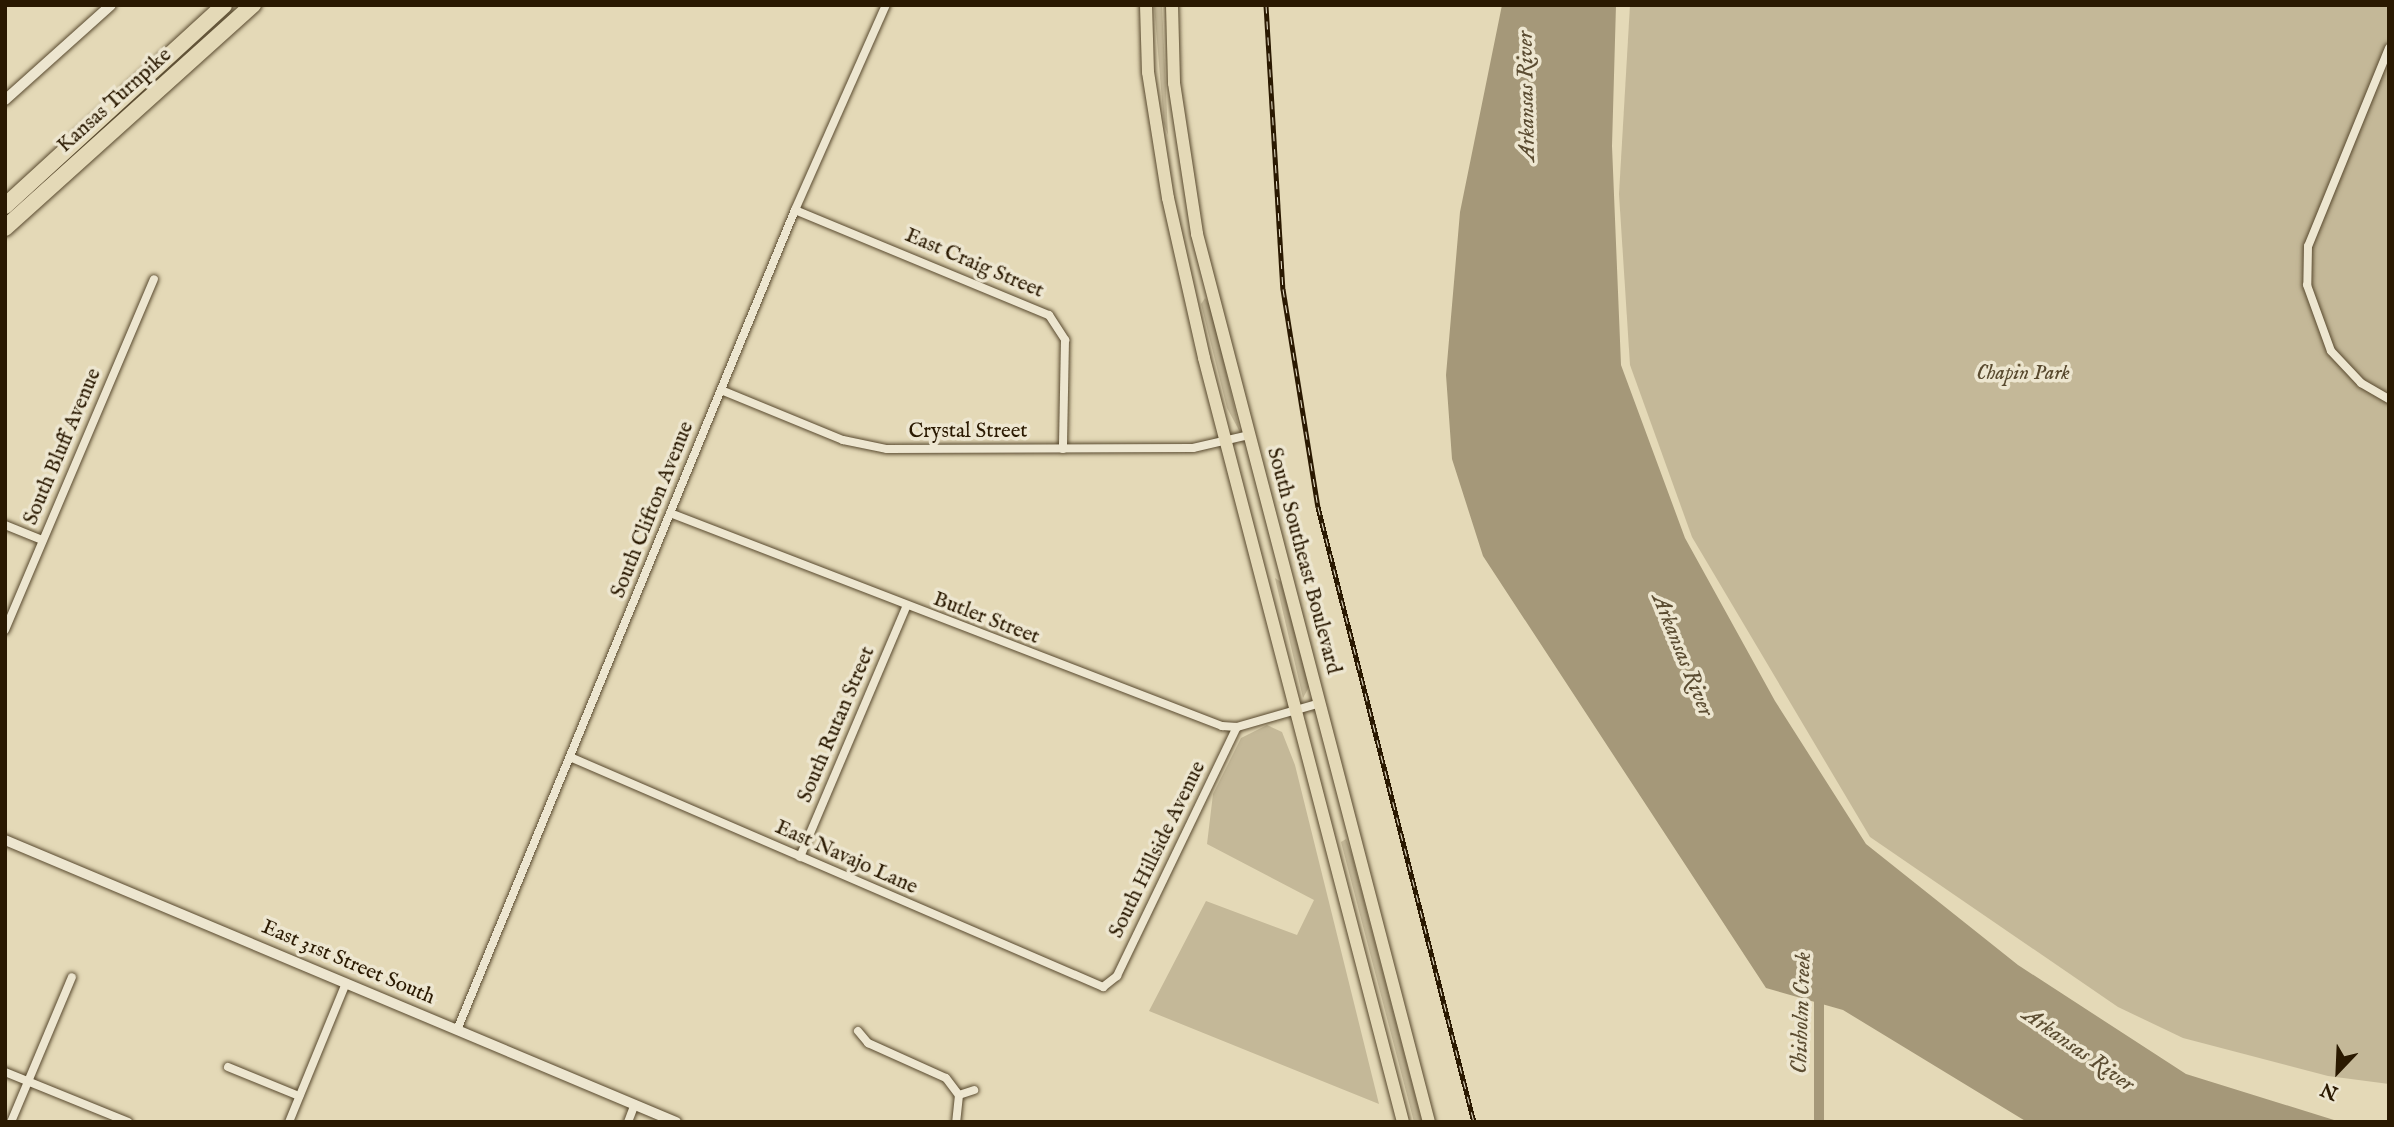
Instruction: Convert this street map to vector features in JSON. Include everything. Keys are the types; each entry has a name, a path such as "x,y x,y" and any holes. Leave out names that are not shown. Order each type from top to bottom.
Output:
{"highway":[{"name":"Kansas Turnpike","path":"5,206 224,5"},
{"name":"Kansas Turnpike","path":"5,229 253,5"}],"main road":[{"path":"1146,5 1148,72 1168,198 1225,442 1293,709 1404,1122"},
{"name":"South Southeast Boulevard","path":"1172,5 1174,83 1198,234 1429,1122"}],"street":[{"path":"5,100 111,5"},
{"name":"South Clifton Avenue","path":"457,1030 796,210 886,5"},
{"path":"2389,48 2308,246 2307,285 2331,351 2361,383 2389,398"},
{"name":"East Craig Street","path":"796,210 1049,315 1065,340 1063,449"},
{"name":"South Bluff Avenue","path":"5,630 154,279"},
{"name":"Crystal Street","path":"721,390 860,445 1063,449 1193,448 1249,435"},
{"name":"Butler Street","path":"670,513 906,607 1237,727"},
{"path":"5,525 42,540"},
{"name":"South Rutan Street","path":"800,856 906,607"},
{"path":"1237,727 1320,703"},
{"name":"South Hillside Avenue","path":"1108,986 1237,727"},
{"name":"East Navajo Lane","path":"570,757 1050,967 1108,986"},
{"name":"East 31st Street South","path":"5,839 676,1122"},
{"path":"11,1122 72,977"},
{"path":"289,1122 346,983"},
{"path":"858,1031 868,1043 936,1072 959,1095"},
{"path":"228,1067 299,1096"},
{"path":"5,1072 128,1122"},
{"path":"959,1095 974,1090"},
{"path":"956,1122 959,1095"},
{"path":"628,1122 635,1104"}],"green space":[{"path":"1154,5 1162,5 1168,135 1164,124"},
{"name":"Chapin Park","path":"1630,5 2389,5 2389,1084 2328,1076 2183,1038 2118,1007 1870,837 1692,537 1630,365 1619,194"},
{"path":"1205,298 1211,307 1240,432 1227,408 1201,304"},
{"path":"1275,578 1281,582 1309,687 1303,698"},
{"path":"1267,725 1282,732 1295,765 1379,1104 1149,1011 1206,901 1297,935 1314,900 1207,844 1213,794 1241,738"},
{"path":"1346,839 1422,1122 1414,1122 1341,842"}],"water":[{"name":"Arkansas River","path":"1502,5 1616,5 1612,146 1621,365 1685,538 1775,701 1866,844 2018,965 2186,1074 2334,1120 2389,1122 2027,1122 1843,1010 1766,988 1483,556 1452,459 1446,375 1460,212"}],"waterway":[{"name":"Chisholm Creek","path":"1819,993 1819,1122"}],"railway":[{"path":"1266,5 1283,289 1318,507 1474,1122"}]}
